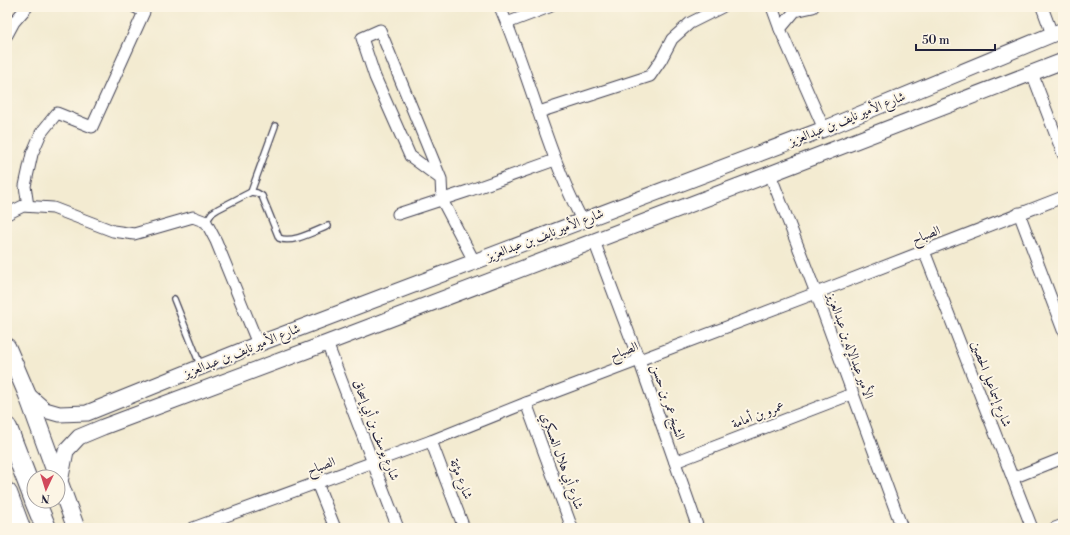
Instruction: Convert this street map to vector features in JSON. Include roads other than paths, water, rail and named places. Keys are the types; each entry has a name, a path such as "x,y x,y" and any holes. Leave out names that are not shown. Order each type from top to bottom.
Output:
{"highway":[{"path":"7,428 26,477"},
{"path":"7,493 20,528"},
{"path":"38,509 46,528"}],"main road":[{"path":"7,347 27,394 55,469"},
{"path":"66,499 76,528"}],"street":[{"path":"7,35 14,22 27,7"},
{"path":"28,206 25,186 32,154 41,133 57,113 92,127 144,12 135,7"},
{"path":"500,7 555,160 569,195 582,220"},
{"path":"507,23 549,7"},
{"path":"539,112 650,76 661,60 672,38 690,23 722,7"},
{"path":"772,7 824,129"},
{"path":"780,28 795,11 813,7"},
{"path":"1042,7 1057,32"},
{"path":"441,179 410,156 375,77 362,38 380,30 441,179 442,200 474,261"},
{"name":"شارع الأمير نايف بن عبدالعزيز","path":"27,394 45,410 59,414 87,412 474,261 824,129 1057,32"},
{"name":"شارع الأمير نايف بن عبدالعزيز","path":"63,469 66,451 79,437 103,427 327,343 1063,61"},
{"path":"1032,73 1063,154"},
{"path":"398,214 555,160"},
{"name":"الأمير عبدالإله بن عبدالعزيز","path":"770,174 816,293 902,528"},
{"name":"الصباح","path":"193,528 219,524 317,483 431,441 526,403 1063,197"},
{"path":"7,214 23,206 53,208 113,231 134,234 193,217 206,222 216,241 258,344"},
{"path":"1019,214 1063,330"},
{"name":"الشيخ عمر بن حسن","path":"594,241 639,360 698,528"},
{"name":"شارع إسماعيل الحصين","path":"924,251 1032,528"},
{"name":"شارع يوسف بن أبي إسحاق","path":"327,343 398,528"},
{"name":"عمرو بن أمامة","path":"675,462 852,394"},
{"name":"شارع أبي هلال العسكري","path":"526,403 572,528"},
{"path":"87,412 77,418 77,424 81,429 87,431 103,427"},
{"name":"شارع مؤتة","path":"431,441 464,528"},
{"path":"1013,478 1063,458"},
{"path":"317,483 335,528"},
{"path":"1055,528 1063,525"}],"lane":[{"path":"251,192 274,126"},
{"path":"206,222 212,213 251,192 258,193 262,196 279,238 291,240 328,226"},
{"path":"174,299 201,367"}]}
